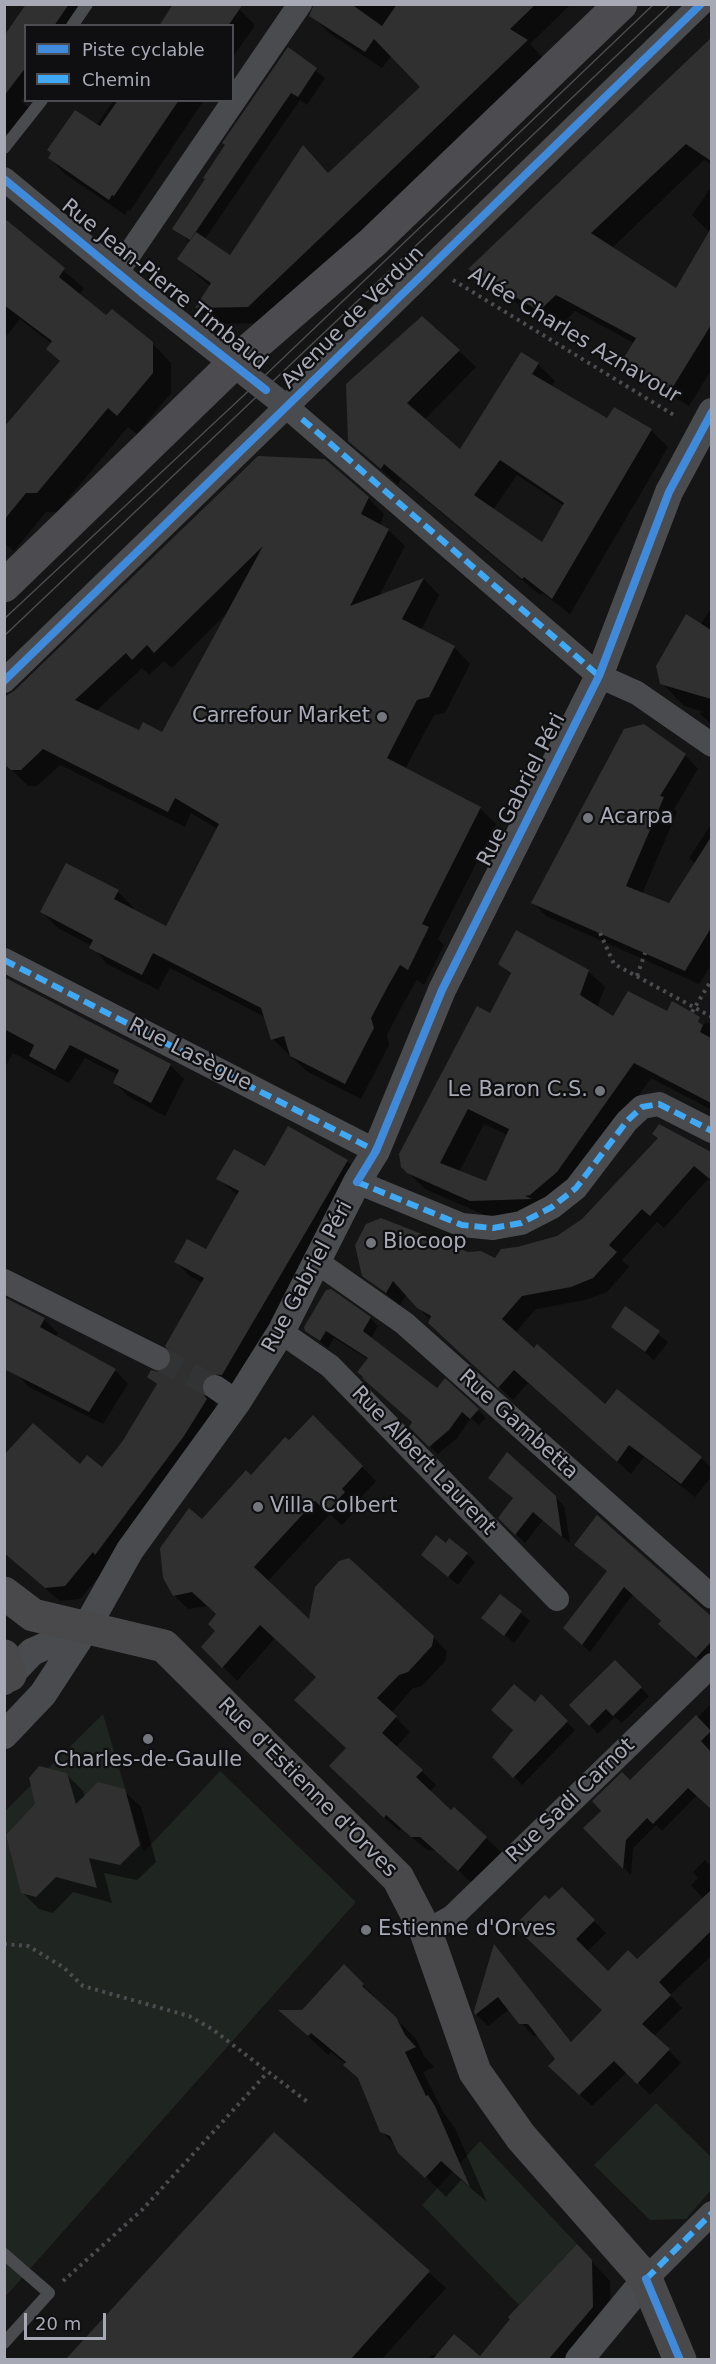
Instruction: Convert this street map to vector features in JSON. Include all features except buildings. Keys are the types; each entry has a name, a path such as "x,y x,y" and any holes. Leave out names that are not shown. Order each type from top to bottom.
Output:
{"main road":[{"name":"Avenue de Verdun","path":"4,586 234,363 372,243 621,4"},
{"name":"Rue d'Estienne d'Orves","path":"4,1593 33,1615 164,1646 398,1878 426,1932 475,2072 521,2137 646,2279 680,2360"}],"street":[{"path":"234,101 300,4"},
{"name":"Avenue de Verdun","path":"4,681 288,408 429,266 701,4"},
{"path":"117,272 233,102"},
{"name":"Rue Jean-Pierre Timbaud","path":"4,179 288,408 599,676 637,693 711,745"},
{"name":"Rue Gabriel Péri","path":"4,1735 43,1694 86,1628 130,1550 226,1395 281,1332 357,1182 376,1151 442,990 599,676 669,492 707,422"},
{"name":"Rue Lasègue","path":"4,960 376,1151"},
{"path":"357,1182 462,1225 493,1228 521,1223 552,1207 576,1188 627,1121 642,1107 658,1104 711,1131"},
{"name":"Rue Gambetta","path":"317,1262 404,1323 711,1597"},
{"path":"4,1281 158,1358"},
{"name":"Rue Albert Laurent","path":"281,1332 330,1366 557,1599"},
{"path":"6,1671 32,1652 86,1628"},
{"name":"Rue Sadi Carnot","path":"426,1932 452,1917 711,1665"},
{"path":"579,2360 646,2279 711,2213"}],"lane":[{"path":"73,24 87,4"},
{"path":"4,148 40,102"},
{"path":"4,2254 49,2293 4,2343"}],"path":[{"path":"600,933 614,964 693,1010 711,1017"},
{"path":"637,976 645,953"},
{"path":"693,1010 711,979"},
{"path":"4,1944 28,1946 63,1967 83,1986 189,2016 213,2029 267,2073 309,2103"},
{"path":"49,2293 142,2210 267,2073"}],"shaded area":[{"path":"103,1714 144,1852 220,1771 356,1902 5,2297 5,1811"},
{"path":"656,2103 711,2157 711,2190 686,2219 650,2220 594,2165"},
{"path":"480,2141 577,2244 519,2305 422,2205"}],"tunnel":[{"path":"158,1358 215,1387"}],"tram line":[{"path":"4,619 257,383 654,4"},
{"path":"4,636 671,4"}],"marked path":[{"path":"302,419 599,676"},
{"path":"4,960 376,1151"},
{"path":"357,1182 462,1225 493,1228 521,1223 552,1207 576,1188 627,1121 642,1107 659,1104 712,1131"},
{"path":"646,2279 712,2213"}],"cycle path":[{"path":"4,681 701,4"},
{"path":"4,179 141,292 266,390"},
{"path":"357,1182 376,1151 442,990 599,676 669,492 712,412"},
{"path":"646,2279 680,2360"}],"place":[{"name":"Carrefour Market","path":"382,717"},
{"name":"Acarpa","path":"588,818"},
{"name":"Le Baron C.S.","path":"600,1091"},
{"name":"Biocoop","path":"371,1243"},
{"name":"Villa Colbert","path":"258,1507"},
{"name":"Charles-de-Gaulle","path":"148,1739"},
{"name":"Estienne d'Orves","path":"366,1930"}]}
